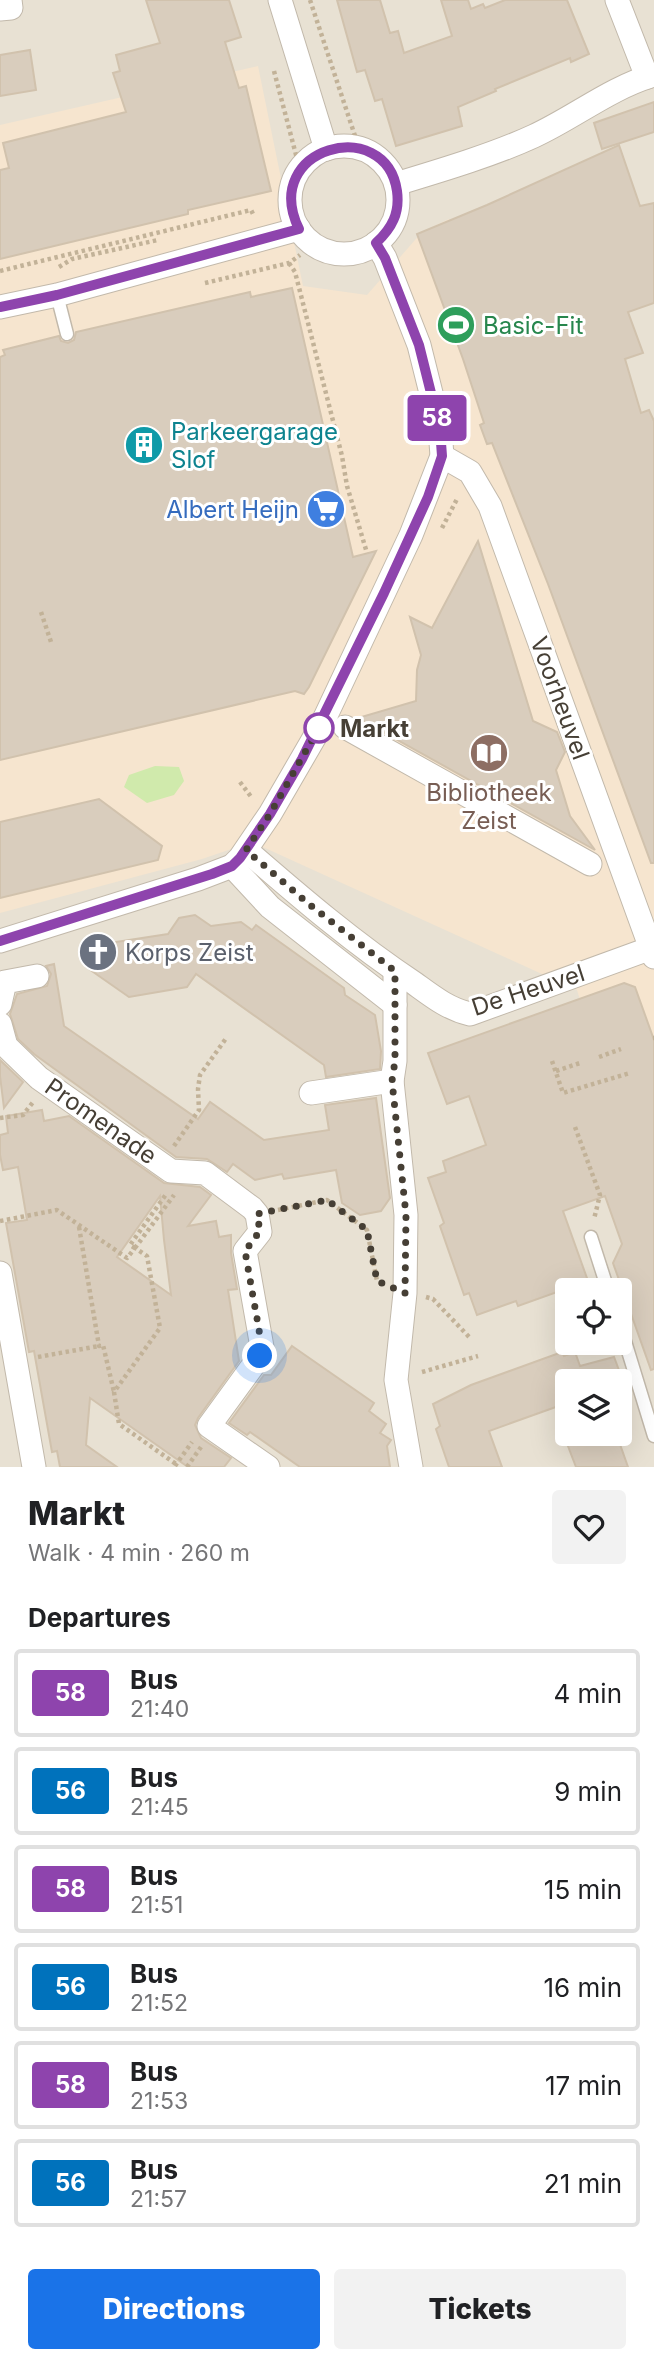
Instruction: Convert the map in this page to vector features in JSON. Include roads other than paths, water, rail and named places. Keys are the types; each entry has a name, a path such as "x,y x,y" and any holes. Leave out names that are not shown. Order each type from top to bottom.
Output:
{"street":[{"path":"0,9 11,8 9,0"},
{"path":"280,0 326,149"},
{"path":"396,184 534,136 593,102 650,76 617,0"},
{"path":"342,146 369,152 385,165 396,184 398,200 395,217 388,232 365,250 338,254 325,251 313,244 299,229 291,207 291,194 300,170 326,149 342,146"},
{"path":"0,307 57,295 299,229"},
{"path":"0,941 198,879 239,858 270,814 320,726 405,547 442,456 440,429 419,345 385,258 376,243"},
{"name":"Voorheuvel","path":"442,456 470,472 490,506 653,951"},
{"path":"345,727 590,864"},
{"path":"239,858 270,906 395,1005"},
{"name":"De Heuvel","path":"239,858 310,905 395,971 454,1010 470,1014 653,951"},
{"path":"395,971 395,1061 392,1081 406,1215 405,1293 396,1380 411,1467"},
{"path":"0,1004 5,982 37,976"},
{"name":"Promenade","path":"0,1024 6,1046 38,1078 171,1171 205,1173 257,1214 260,1231 245,1251 262,1347 260,1356 209,1426 268,1467"},
{"path":"310,1093 392,1081"},
{"path":"0,1273 5,1334 16,1362 34,1467"}],"lane":[{"path":"57,295 67,334"},
{"path":"591,1237 604,1278"},
{"path":"629,1355 654,1436"}],"place":[{"name":"Basic-Fit","path":"456,325"},
{"name":"Parkeergarage Slof","path":"144,445"},
{"name":"Albert Heijn","path":"326,509"},
{"name":"Markt","path":"319,728"},
{"name":"Bibliotheek Zeist","path":"489,753"},
{"name":"Korps Zeist","path":"98,952"}]}
